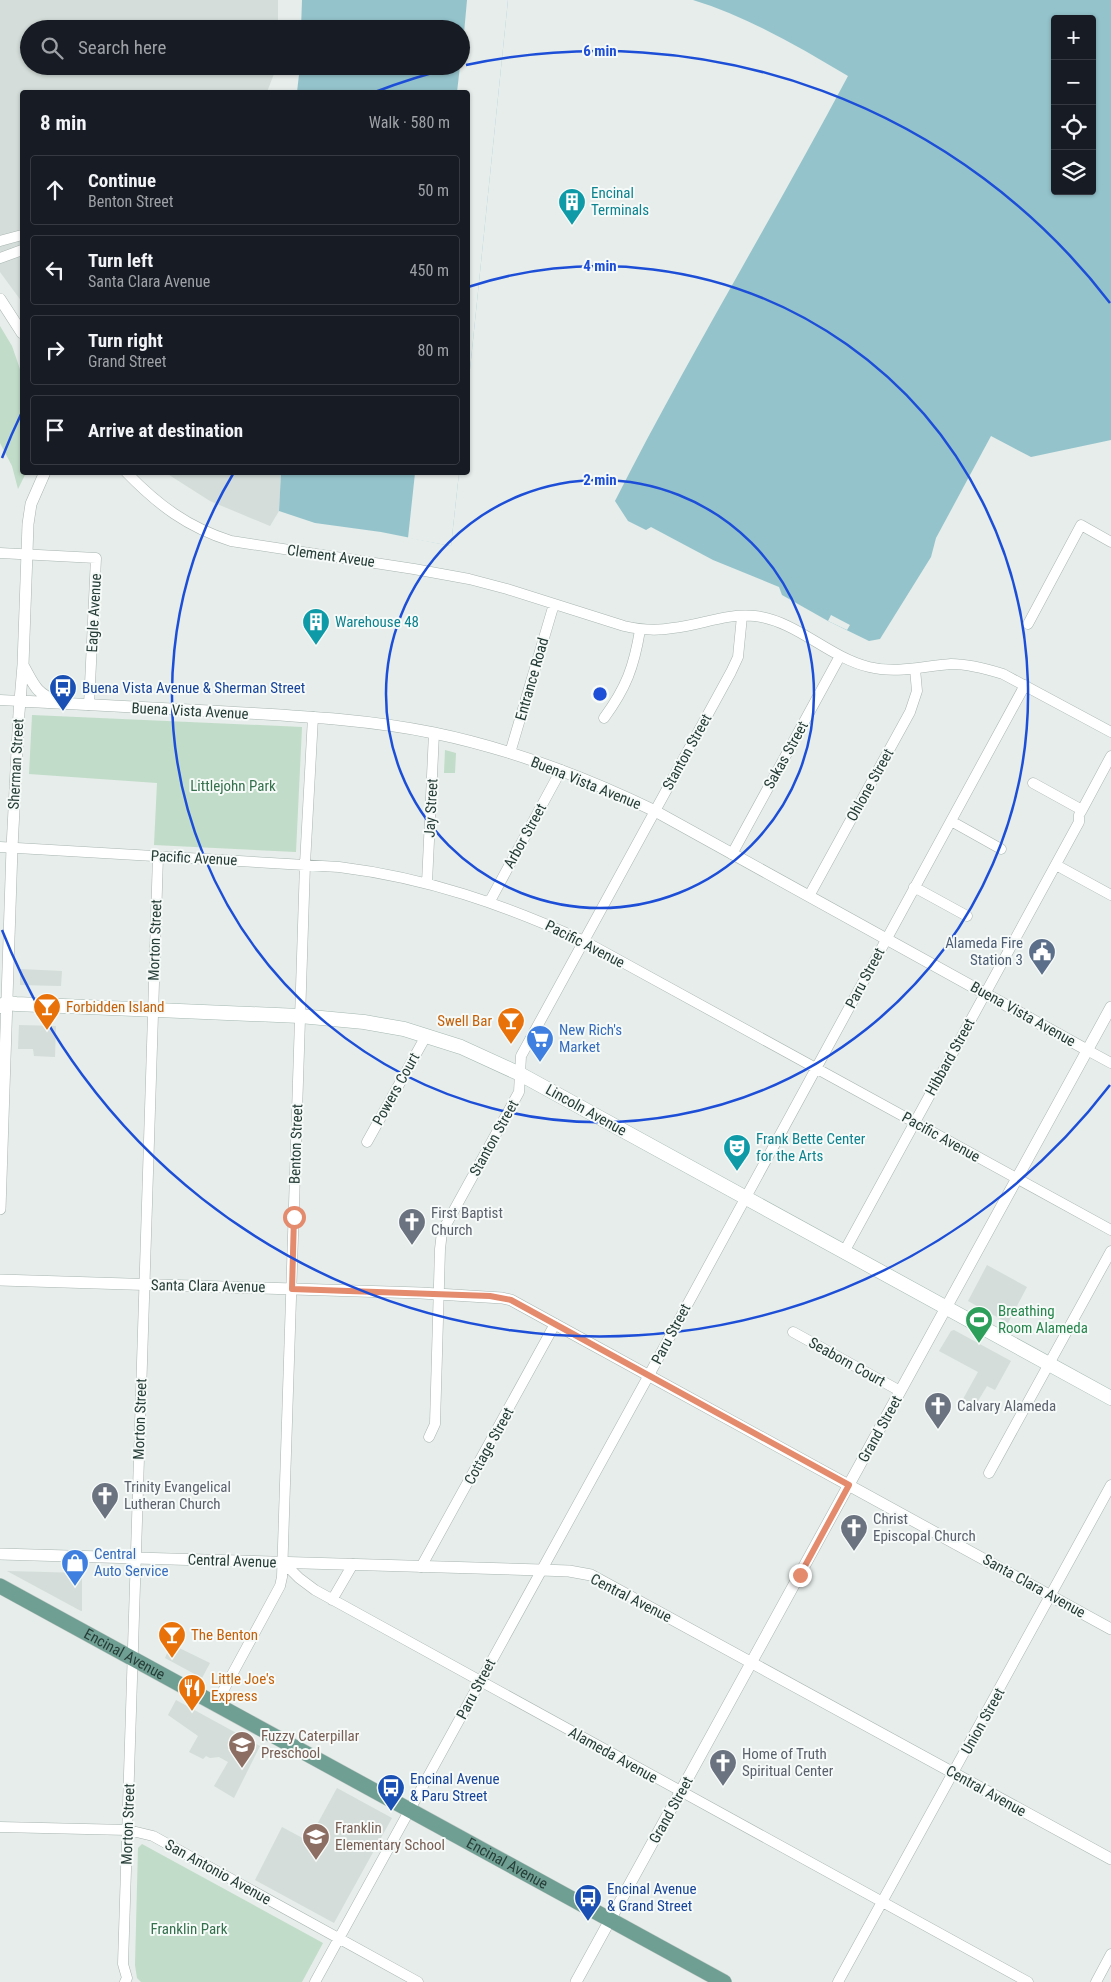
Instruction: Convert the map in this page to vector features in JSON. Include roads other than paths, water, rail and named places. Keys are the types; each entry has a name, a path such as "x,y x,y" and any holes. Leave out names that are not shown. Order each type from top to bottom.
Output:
{"main road":[{"name":"Lincoln Avenue","path":"2,1003 300,1016 364,1022 426,1036 461,1047 520,1074 1111,1398"},
{"name":"Encinal Avenue","path":"0,1586 724,1982"}],"street":[{"path":"0,241 20,236"},
{"path":"0,258 20,251"},
{"path":"0,299 20,330"},
{"name":"Sherman Street","path":"0,1209 6,848 23,665 31,504 44,475"},
{"name":"Clement Aveue","path":"129,475 164,507 186,522 208,534 231,541 405,567 507,588 640,630"},
{"path":"1028,624 1081,525 1111,542"},
{"name":"Eagle Avenue","path":"0,553 96,558 89,705"},
{"name":"Entrance Road","path":"510,753 554,604"},
{"name":"Stanton Street","path":"429,1437 435,1424 438,1293 442,1232 519,1092 520,1056 738,657 742,616"},
{"path":"604,718 616,701 630,673 636,658 640,630 674,628 720,617 756,616 773,620 799,632 840,656 882,670 915,669 952,664 966,665 1003,674 1111,732"},
{"name":"Sakas Street","path":"732,854 840,656"},
{"path":"23,665 36,689 44,696 62,703"},
{"name":"Ohlone Street","path":"809,896 910,712 917,691 915,669"},
{"name":"Paru Street","path":"315,1982 649,1375 1025,685"},
{"name":"Buena Vista Avenue","path":"0,700 313,717 434,733 510,753 594,783 655,811 1111,1063"},
{"name":"Benton Street","path":"216,1704 280,1586 283,1562 305,864 313,717"},
{"name":"Jay Street","path":"427,883 434,733"},
{"name":"Hibbard Street","path":"844,1252 1056,865 1079,822 1079,815 1111,756"},
{"name":"Arbor Street","path":"490,901 561,770"},
{"path":"1033,783 1082,810"},
{"path":"950,821 1001,849"},
{"name":"Pacific Avenue","path":"6,848 305,864 375,871 427,883 490,901 584,941 1111,1230"},
{"name":"Morton Street","path":"127,1981 123,1964 158,856"},
{"path":"1056,865 1111,895"},
{"path":"914,887 967,916"},
{"name":"Grand Street","path":"576,1982 1111,1007"},
{"name":"Powers Court","path":"367,1142 426,1036"},
{"path":"989,1473 1111,1251"},
{"name":"Santa Clara Avenue","path":"0,1280 438,1293 511,1300 1111,1629"},
{"name":"Cottage Street","path":"422,1567 555,1324"},
{"name":"Seaborn Court","path":"793,1332 900,1391"},
{"name":"Union Street","path":"838,1982 1111,1485"},
{"name":"Central Avenue","path":"0,1554 541,1570 591,1576 1111,1859"},
{"name":"Alameda Avenue","path":"283,1562 299,1578 332,1600 1028,1982"},
{"path":"332,1600 353,1564"},
{"name":"San Antonio Avenue","path":"0,1827 128,1830 154,1836 418,1982"},
{"path":"1096,1982 1111,1954"}],"water":[{"path":"302,0 508,0 470,370 470,90 297,90 299,75 470,75 470,20 301,20"},
{"path":"693,0 1111,0 1111,440 1031,457 991,436 936,538 931,557 880,639 869,641 782,595 779,587 713,560 651,527 646,530 628,521 615,501 848,76 772,33 733,15"},
{"path":"281,475 459,475 451,546 381,532 315,523 279,511"}],"place":[{"name":"Encinal Terminals","path":"572,226"},
{"name":"Warehouse 48","path":"316,646"},
{"name":"Buena Vista Avenue & Sherman Street","path":"63,712"},
{"name":"Alameda Fire Station 3","path":"1042,976"},
{"name":"Forbidden Island","path":"47,1031"},
{"name":"Swell Bar","path":"511,1045"},
{"name":"New Rich's Market","path":"540,1063"},
{"name":"Frank Bette Center for the Arts","path":"737,1172"},
{"name":"First Baptist Church","path":"412,1246"},
{"name":"Breathing Room Alameda","path":"979,1344"},
{"name":"Calvary Alameda","path":"938,1430"},
{"name":"Trinity Evangelical Lutheran Church","path":"105,1520"},
{"name":"Christ Episcopal Church","path":"854,1552"},
{"name":"Central Auto Service","path":"75,1587"},
{"name":"The Benton","path":"172,1659"},
{"name":"Little Joe's Express","path":"192,1712"},
{"name":"Fuzzy Caterpillar Preschool","path":"242,1769"},
{"name":"Home of Truth Spiritual Center","path":"723,1787"},
{"name":"Encinal Avenue & Paru Street","path":"391,1812"},
{"name":"Franklin Elementary School","path":"316,1861"},
{"name":"Encinal Avenue & Grand Street","path":"588,1922"}],"park label":[{"name":"Littlejohn Park","path":"233,786"},
{"name":"Franklin Park","path":"189,1929"}]}
